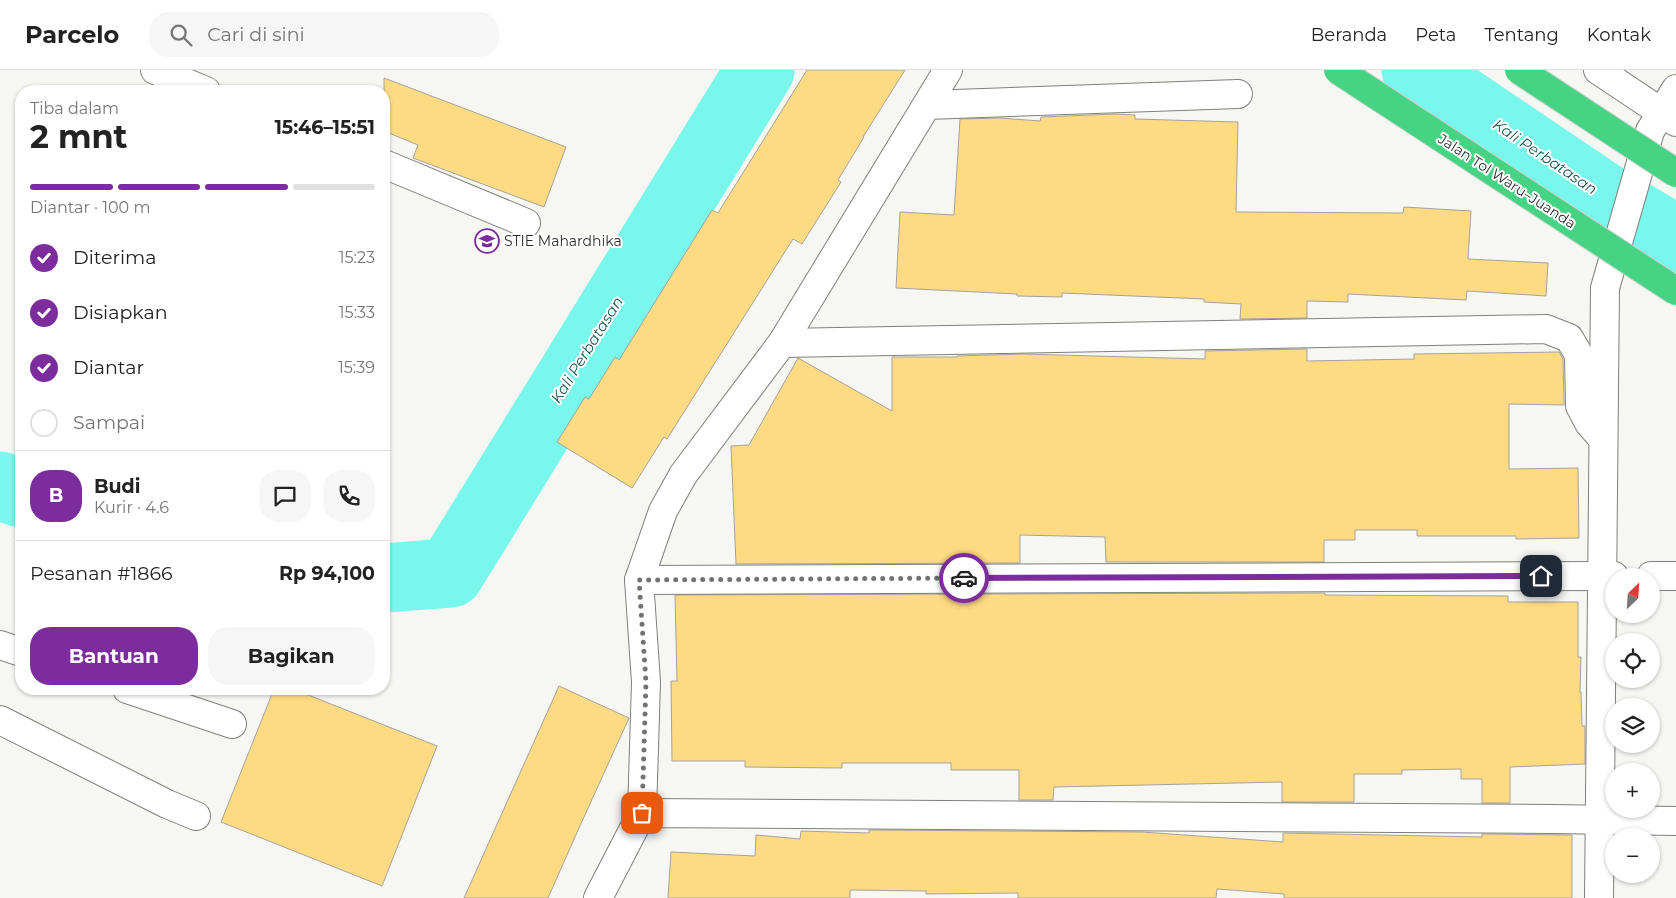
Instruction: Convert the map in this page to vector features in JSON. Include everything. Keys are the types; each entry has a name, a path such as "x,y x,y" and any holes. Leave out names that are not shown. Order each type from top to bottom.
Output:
{"highway":[{"name":"Jalan Tol Waru–Juanda","path":"1338,70 1676,291"},
{"path":"1519,70 1676,173"}],"street":[{"path":"155,70 191,85"},
{"path":"598,898 642,813 646,682 639,580 662,511 683,475 782,343 948,70"},
{"path":"1598,70 1662,122"},
{"path":"1608,568 1603,439 1605,288 1662,122 1676,90"},
{"path":"926,105 1238,94"},
{"path":"390,166 526,223"},
{"path":"782,343 1546,329 1569,338 1579,355 1580,406 1589,423 1603,439"},
{"path":"639,580 1605,576"},
{"path":"1660,576 1676,576"},
{"path":"1599,898 1606,623"},
{"path":"0,645 15,650"},
{"path":"144,695 232,724"},
{"path":"0,720 167,804 196,816"},
{"path":"642,813 1676,821"}],"building":[{"path":"807,70 905,70 863,137 838,180 841,182 802,244 793,239 667,439 664,437 632,488 557,442 585,397 589,399 615,357 619,360 712,210 718,213"},
{"path":"384,78 566,147 544,207 413,158 418,145 390,133 390,85 384,85"},
{"path":"1135,115 1135,119 1238,122 1236,212 1403,213 1404,207 1471,211 1468,259 1548,263 1546,296 1467,291 1466,300 1348,294 1348,302 1307,301 1307,318 1240,319 1241,304 1204,302 1204,299 1062,293 1062,297 1017,296 1017,294 896,288 900,212 954,215 960,119 1000,118 1040,121 1041,117"},
{"path":"1307,349 1307,361 1414,359 1414,354 1559,352 1563,359 1564,405 1509,404 1509,469 1578,468 1579,538 1516,539 1516,536 1417,536 1417,530 1355,530 1355,540 1324,540 1324,562 1106,562 1105,537 1020,535 1020,563 736,564 731,446 749,445 798,358 892,411 892,357 1023,354 1205,359 1205,351"},
{"path":"1325,593 1325,595 1508,596 1508,602 1578,602 1578,657 1581,657 1580,692 1582,726 1585,726 1585,764 1510,767 1510,803 1482,803 1482,779 1461,779 1461,769 1402,770 1402,774 1354,774 1354,802 1282,802 1282,782 1054,787 1053,800 1019,800 1019,770 951,770 951,763 842,763 842,768 745,767 745,761 672,761 671,681 677,681 675,595"},
{"path":"559,686 629,718 548,898 464,898"},
{"path":"272,695 308,695 437,746 382,886 221,822"},
{"path":"869,830 1142,832 1283,842 1283,833 1482,837 1482,834 1572,835 1572,898 1284,898 1284,894 1217,889 1216,898 1018,898 1018,893 926,894 926,891 850,890 850,898 668,898 671,852 755,856 756,835 800,839 801,831 869,833"}],"waterway":[{"name":"Kali Perbatasan","path":"390,578 450,573 760,70"},
{"name":"Kali Perbatasan","path":"1416,70 1607,199 1676,240"},
{"name":"Kali Perbatasan","path":"0,486 15,491"}],"way so far":[{"path":"642,813 646,682 639,580 964,578"}],"place":[{"name":"STIE Mahardhika","path":"487,241"}],"route":[{"path":"964,578 1541,576"}]}
